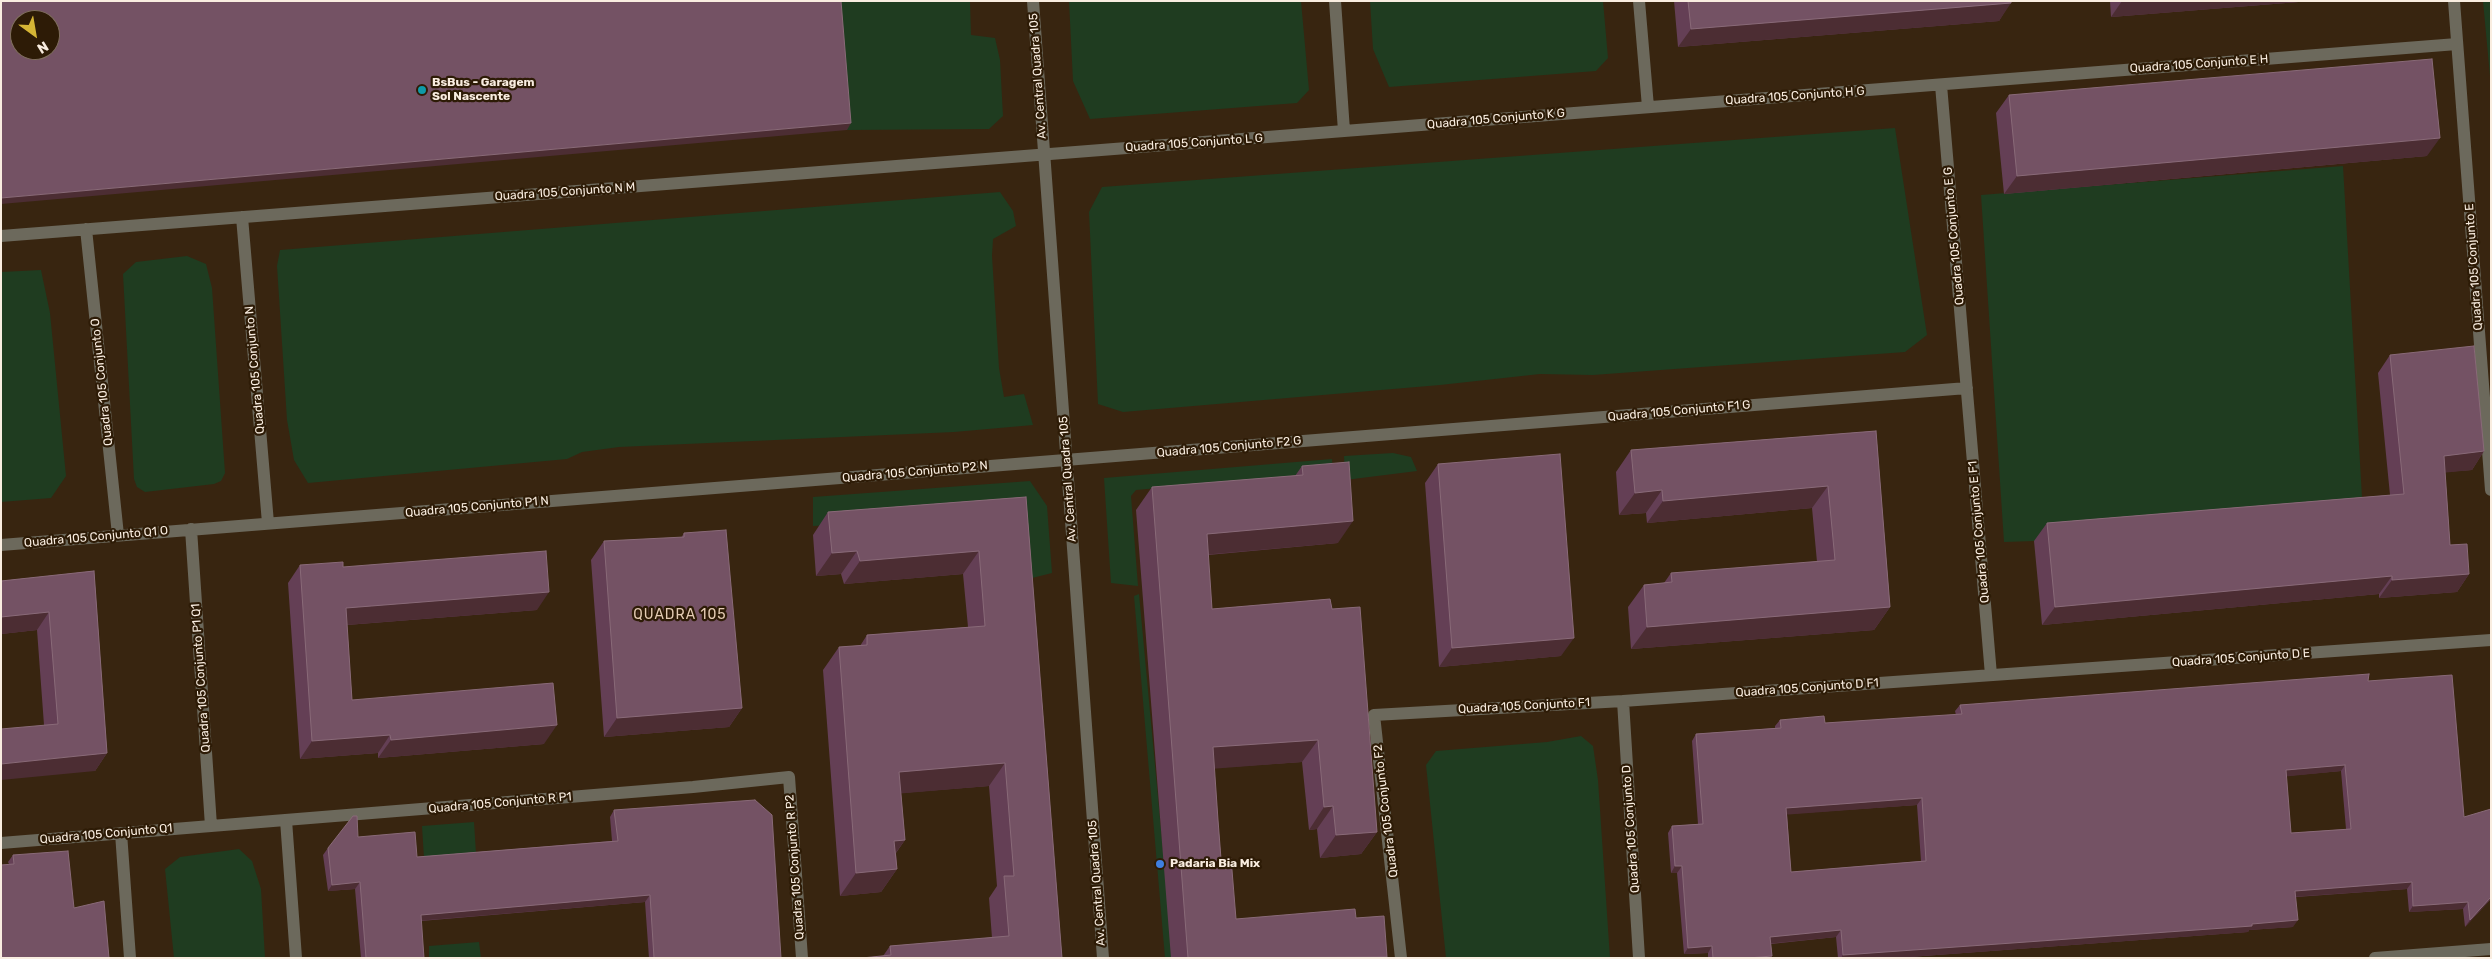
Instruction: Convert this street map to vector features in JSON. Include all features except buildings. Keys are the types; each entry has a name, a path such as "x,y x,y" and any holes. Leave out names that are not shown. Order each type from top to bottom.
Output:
{"street":[{"name":"Av. Central Quadra 105","path":"1033,1 1103,958"},
{"path":"1335,1 1344,131"},
{"path":"1639,1 1648,107"},
{"name":"Quadra 105 Conjunto E","path":"2454,1 2491,490"},
{"name":"Quadra 105 Conjunto E H","path":"1941,84 2457,44"},
{"name":"Quadra 105 Conjunto H G","path":"1648,107 1941,84"},
{"name":"Quadra 105 Conjunto E G","path":"1941,84 1967,388"},
{"name":"Quadra 105 Conjunto K G","path":"1344,131 1648,107"},
{"name":"Quadra 105 Conjunto L G","path":"1044,154 1344,131"},
{"name":"Quadra 105 Conjunto N M","path":"1,236 1044,154"},
{"name":"Quadra 105 Conjunto N","path":"242,217 268,523"},
{"name":"Quadra 105 Conjunto O","path":"86,229 118,535"},
{"name":"Quadra 105 Conjunto F1 G","path":"1392,434 1967,388"},
{"name":"Quadra 105 Conjunto E F1","path":"1967,388 1990,675"},
{"name":"Quadra 105 Conjunto F2 G","path":"1067,460 1392,434"},
{"name":"Quadra 105 Conjunto P2 N","path":"763,484 1067,460"},
{"name":"Quadra 105 Conjunto P1 N","path":"191,529 763,484"},
{"name":"Quadra 105 Conjunto Q1 O","path":"1,545 191,529"},
{"name":"Quadra 105 Conjunto P1 Q1","path":"191,529 211,826"},
{"name":"Quadra 105 Conjunto D E","path":"1990,675 2491,640"},
{"name":"Quadra 105 Conjunto D F1","path":"1623,701 1990,675"},
{"name":"Quadra 105 Conjunto F1","path":"1425,711 1623,701"},
{"name":"Quadra 105 Conjunto D","path":"1623,701 1639,958"},
{"name":"Quadra 105 Conjunto F2","path":"1402,958 1374,715 1425,711"},
{"name":"Quadra 105 Conjunto R P1","path":"211,826 789,777"},
{"name":"Quadra 105 Conjunto R P2","path":"789,777 802,958"},
{"path":"286,820 296,958"},
{"name":"Quadra 105 Conjunto Q1","path":"1,843 211,826"},
{"path":"121,833 130,958"},
{"path":"2375,958 2491,949"}],"green space":[{"path":"836,1 970,1 971,35 995,38 1000,60 1003,116 989,129 847,130"},
{"path":"1069,1 1301,1 1309,90 1297,103 1090,119 1073,81"},
{"path":"1370,1 1603,1 1608,58 1596,71 1389,87 1373,49"},
{"path":"2483,1 2491,1 2491,87"},
{"path":"1895,128 1927,335 1905,352 1593,375 1540,374 1440,385 1123,412 1098,404 1089,212 1102,187"},
{"path":"2343,166 2363,515 2004,542 1981,195"},
{"path":"1000,192 1013,211 1016,226 993,239 992,256 999,368 1004,397 1024,394 1033,425 954,432 619,447 582,452 567,459 308,483 294,460 287,420 277,266 280,250"},
{"path":"187,256 206,264 212,288 225,473 221,481 214,484 145,492 137,487 134,479 123,274 136,262"},
{"path":"41,270 50,313 66,476 51,498 1,502 1,272"},
{"path":"1393,453 1411,457 1417,471 1345,480 1344,456"},
{"path":"1332,459 1333,472 1136,490 1131,496 1138,586 1111,583 1104,478"},
{"path":"1030,481 1047,506 1052,573 1024,580 1007,515 813,526 813,497"},
{"path":"1139,594 1173,958 1165,958 1134,596"},
{"path":"1581,736 1593,746 1598,780 1610,958 1446,958 1426,765 1436,751 1547,742"},
{"path":"474,822 476,853 424,858 422,826"},
{"path":"239,849 252,861 261,889 265,958 174,958 165,869 180,857"},
{"path":"479,942 481,958 429,958 429,946"}],"place":[{"name":"BsBus - Garagem Sol Nascente","path":"422,90"},
{"name":"Padaria Bia Mix","path":"1160,864"}],"district":[{"name":"QUADRA 105","path":"680,615"}]}
